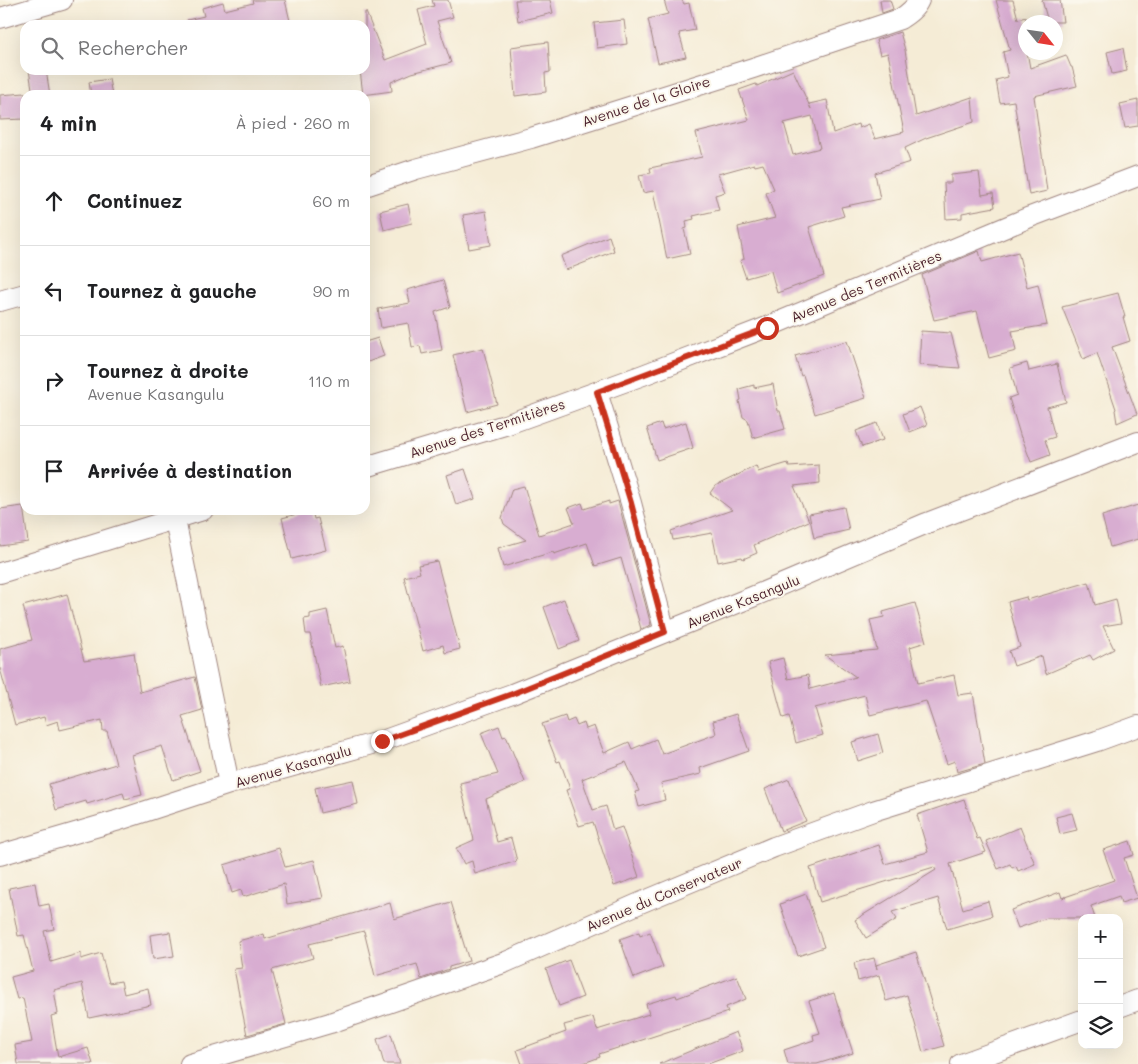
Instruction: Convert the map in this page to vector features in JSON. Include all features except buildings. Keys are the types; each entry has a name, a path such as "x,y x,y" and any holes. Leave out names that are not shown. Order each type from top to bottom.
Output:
{"street":[{"path":"0,18 62,0"},
{"name":"Avenue de la Gloire","path":"370,184 416,169 531,138 881,25 907,15 919,0"},
{"name":"Avenue des Termitières","path":"370,466 505,425 767,328 1030,217 1138,176"},
{"path":"0,301 20,295"},
{"path":"597,392 631,503 665,632"},
{"name":"Avenue Kasangulu","path":"0,855 116,821 229,784 382,741 512,694 927,523 1138,442"},
{"path":"0,573 172,515"},
{"path":"175,515 229,784"},
{"name":"Avenue du Conservateur","path":"190,1064 330,1023 506,962 774,847 873,811 1138,726"},
{"path":"1123,1006 1138,1000"},
{"path":"961,1064 1078,1021"}],"route":[{"path":"382,741 512,694 665,632 631,503 597,392 767,328"}]}
